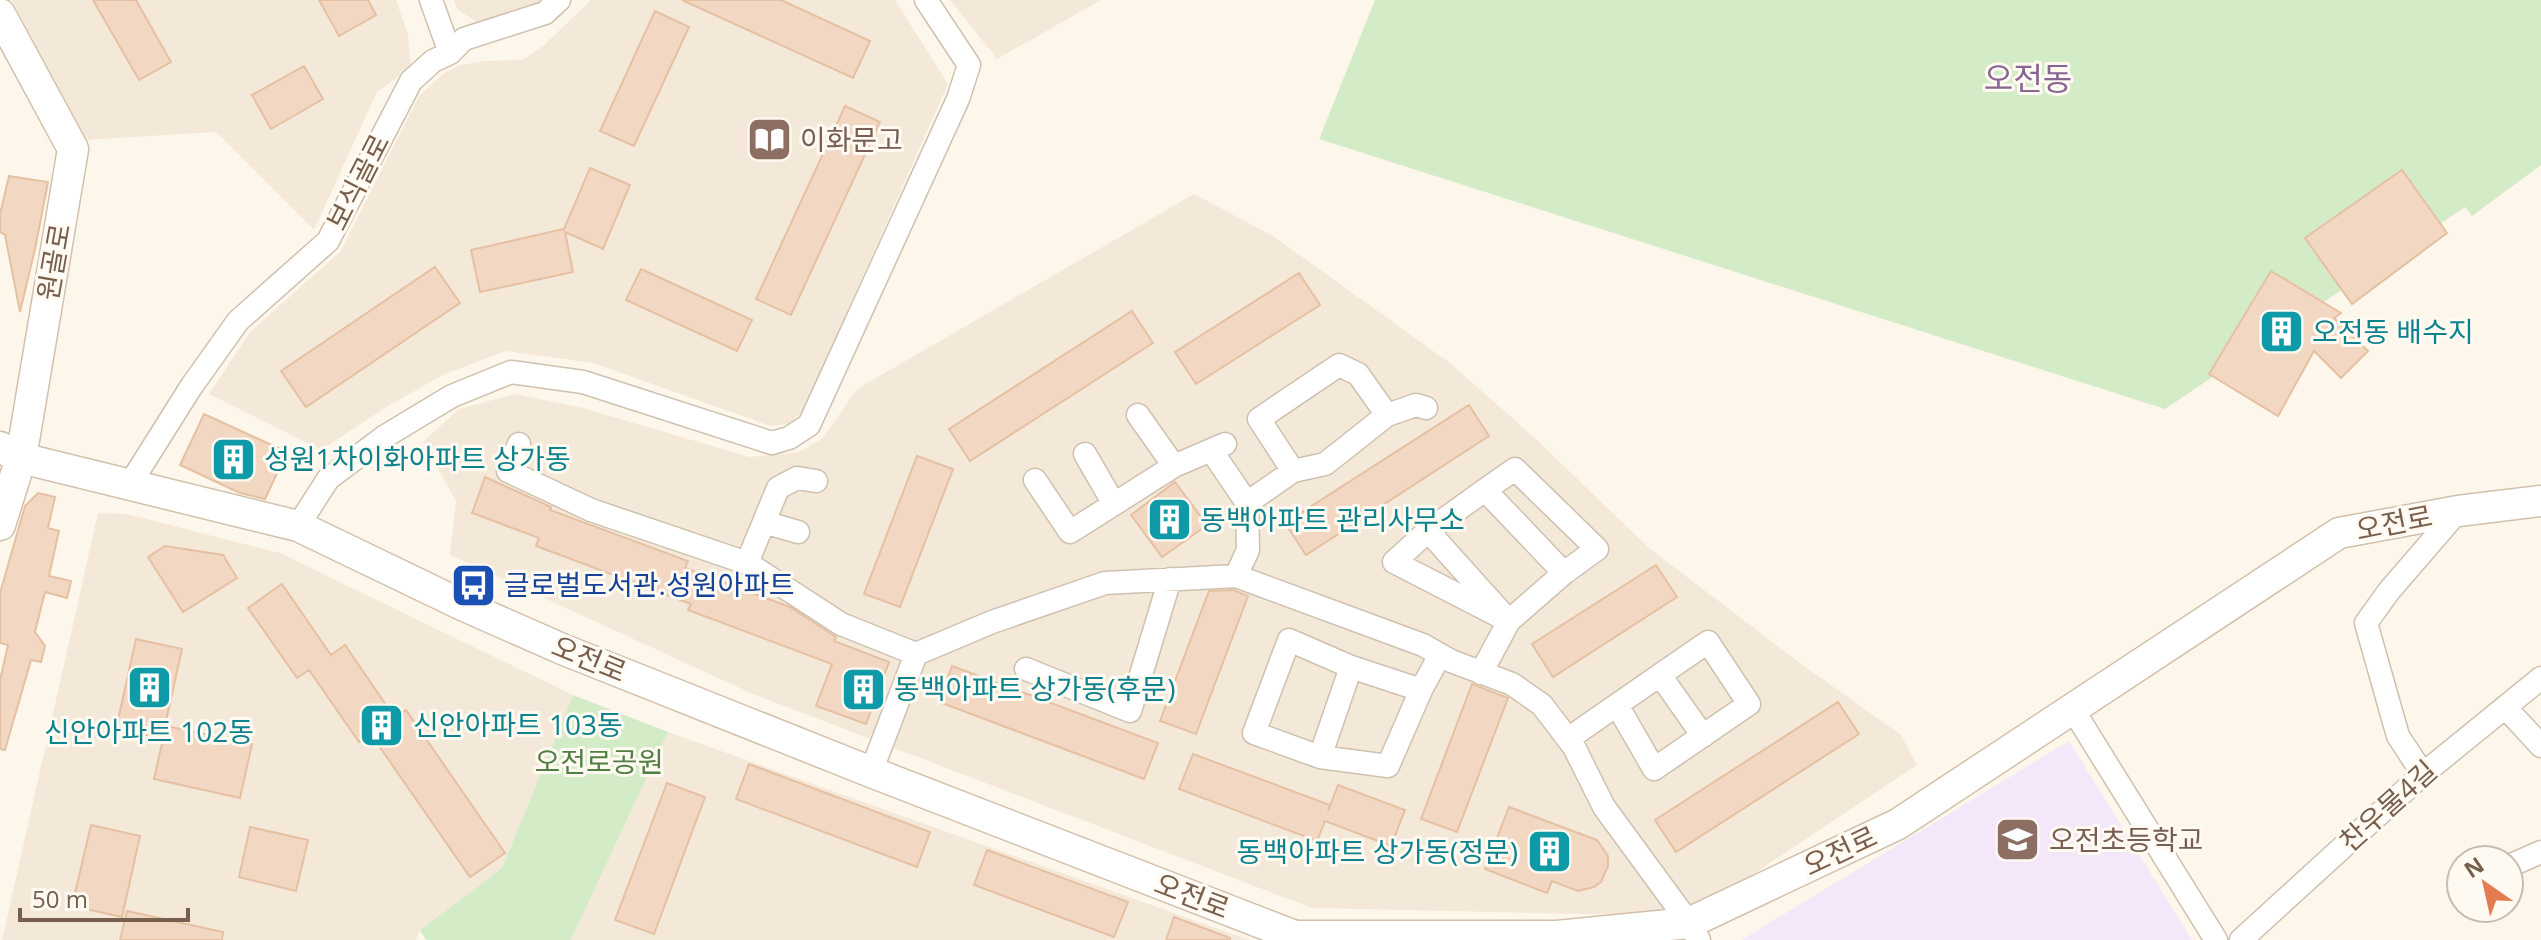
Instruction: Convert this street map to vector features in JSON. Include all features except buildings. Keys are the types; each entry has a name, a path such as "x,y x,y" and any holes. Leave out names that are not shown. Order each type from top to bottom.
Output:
{"street":[{"path":"431,0 450,53"},
{"name":"보식골로","path":"130,484 191,387 238,321 328,241 411,81 464,39 545,13 559,0"},
{"path":"298,526 328,479 384,437 452,396 511,372 583,382 772,443 789,438 809,425 958,99 969,65 926,0"},
{"name":"원골로","path":"0,14 73,149 10,452 0,525"},
{"path":"1293,471 1259,419 1339,365 1358,374 1387,415"},
{"path":"1247,503 1293,471 1325,464 1387,415 1416,405 1426,408"},
{"path":"1138,415 1174,466"},
{"path":"519,444 508,471 591,510 747,563 841,624 916,654 992,622 1105,583 1236,576 1423,645 1512,684 1542,705 1568,739 1604,807 1694,932"},
{"path":"1035,480 1070,532 1174,466 1218,447 1247,503 1248,550 1236,576"},
{"name":"오전로","path":"10,452 298,526 562,649 1295,938 1694,932 1898,824 2339,533 2458,511 2541,501"},
{"path":"1085,454 1114,504"},
{"path":"1481,673 1509,621 1597,549 1515,469 1428,531 1394,562 1509,621"},
{"path":"747,563 778,488 797,478 816,481"},
{"path":"1485,490 1564,573"},
{"path":"2423,774 2398,736 2366,623 2389,591 2458,511"},
{"path":"764,522 798,532"},
{"path":"1428,531 1509,621"},
{"path":"1026,669 1130,711 1170,579"},
{"path":"1421,690 1351,667 1289,640 1254,733 1320,757 1388,766 1440,655"},
{"path":"1568,739 1660,675 1708,642 1749,704 1654,769 1617,705"},
{"path":"871,772 916,654"},
{"path":"1320,757 1351,667"},
{"path":"1660,675 1703,736"},
{"name":"찬우물4길","path":"2241,940 2423,774 2541,678"},
{"path":"2505,707 2541,746"},
{"path":"2072,708 2216,940"}],"shaded area":[{"path":"12,0 396,0 408,35 411,67 377,92 314,230 216,132 84,140"},
{"path":"454,0 545,0 478,23 457,9"},
{"path":"591,0 895,0 948,84 803,411 789,424 770,426 593,363 506,351 445,374 388,406 321,450 209,394 251,331 340,252 419,96 444,73 461,65 523,60 545,44"},
{"path":"950,0 1101,0 997,59"},
{"path":"1194,194 1273,236 1450,363 1536,439 1649,548 1901,735 1917,765 1713,901 1631,915 1312,908 753,694 450,555 456,501 423,442 459,409 515,394 583,408 750,457 799,452 823,438 857,389"},
{"path":"98,513 127,514 280,553 573,695 502,868 420,930 416,940 2,940"},
{"path":"668,732 1249,940 571,940"},
{"name":"오전초등학교","path":"2069,741 2192,940 1743,940 1743,939"}],"green space":[{"path":"1375,0 2541,0 2541,165 2472,216 2465,207 2165,409 1319,139"},
{"name":"오전로공원","path":"573,695 668,732 571,940 426,940 420,930 502,868"}],"place":[{"name":"이화문고","path":"769,140"},
{"name":"오전동 배수지","path":"2281,332"},
{"name":"성원1차이화아파트 상가동","path":"233,459"},
{"name":"동백아파트 관리사무소","path":"1169,520"},
{"name":"글로벌도서관.성원아파트","path":"473,585"},
{"name":"신안아파트 102동","path":"149,688"},
{"name":"동백아파트 상가동(후문)","path":"863,689"},
{"name":"신안아파트 103동","path":"382,725"},
{"name":"오전초등학교","path":"2018,840"},
{"name":"동백아파트 상가동(정문)","path":"1549,852"}],"district":[{"name":"오전동","path":"2028,79"}]}
